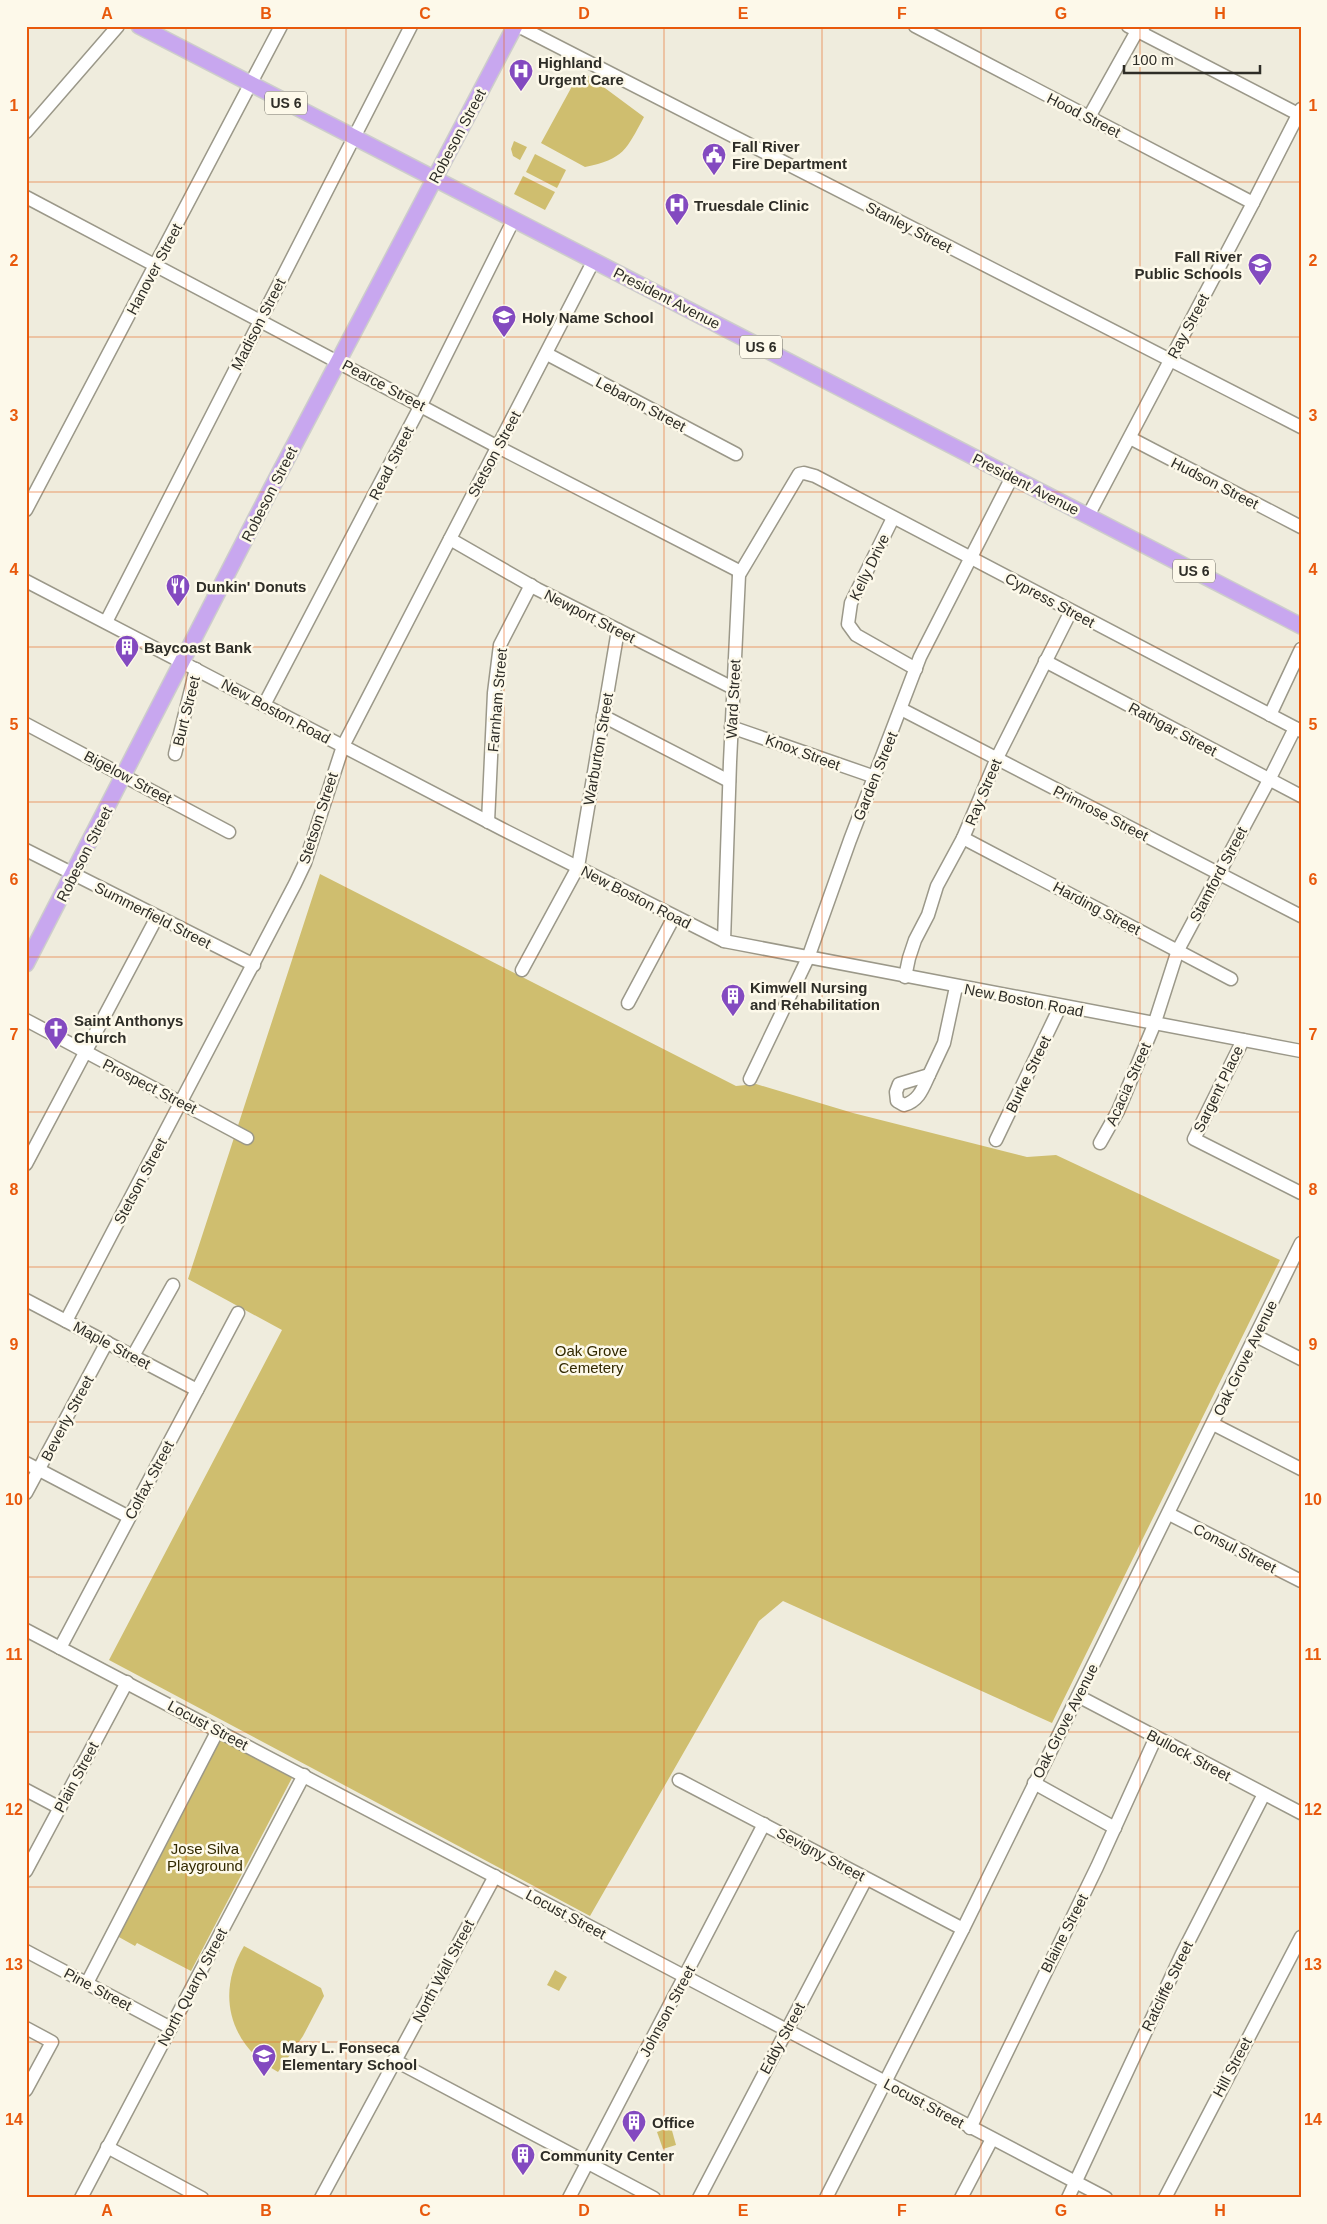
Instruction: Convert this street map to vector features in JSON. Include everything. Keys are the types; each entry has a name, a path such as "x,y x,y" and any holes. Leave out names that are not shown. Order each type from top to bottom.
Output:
{"main road":[{"name":"President Avenue","path":"139,26 1301,626"},
{"name":"Robeson Street","path":"26,964 125,775 189,665 271,489 516,26"}],"street":[{"path":"26,132 118,26"},
{"name":"Hanover Street","path":"26,510 282,26"},
{"name":"Madison Street","path":"106,622 260,320 355,139 411,26"},
{"name":"Stanley Street","path":"516,26 1301,427"},
{"name":"Hood Street","path":"917,27 1198,176 1253,203"},
{"path":"1089,117 1137,28 1299,111"},
{"name":"Ray Street","path":"1088,516 1253,203 1299,111"},
{"name":"Pearce Street","path":"26,197 498,447 739,571 739,575"},
{"name":"Read Street","path":"264,705 421,405 514,220"},
{"name":"Stetson Street","path":"66,1321 254,965 304,862 342,746 547,354 594,260"},
{"name":"Lebaron Street","path":"547,354 736,454"},
{"name":"Hudson Street","path":"1130,438 1301,527"},
{"name":"Cypress Street","path":"799,474 804,473 815,476 1298,729"},
{"name":"Ward Street","path":"724,942 731,727 739,575 799,474"},
{"name":"Garden Street","path":"750,1080 808,958 850,840 916,669 1012,477"},
{"name":"Kelly Drive","path":"893,518 851,603 848,624 856,635 916,669"},
{"name":"Newport Street","path":"450,540 531,585 733,688"},
{"name":"New Boston Road","path":"26,581 488,822 724,942 1060,1007 1301,1051"},
{"name":"Farnham Street","path":"488,822 494,694 500,645 531,585"},
{"name":"Ray Street","path":"905,977 915,940 928,915 937,886 963,838 997,758 1071,611"},
{"name":"Warburton Street","path":"522,970 578,868 618,630"},
{"path":"1270,715 1301,650"},
{"name":"Rathgar Street","path":"1045,661 1301,796"},
{"name":"Burt Street","path":"175,754 189,665"},
{"name":"Primrose Street","path":"901,709 1301,916"},
{"path":"603,716 729,781"},
{"name":"Bigelow Street","path":"26,724 229,832"},
{"name":"Knox Street","path":"731,727 875,777"},
{"name":"Stamford Street","path":"1154,1024 1178,950 1218,873 1298,729"},
{"name":"Harding Street","path":"963,838 1231,979"},
{"name":"Summerfield Street","path":"26,850 254,965"},
{"path":"628,1003 674,916"},
{"path":"26,1164 157,917"},
{"path":"929,1075 944,1043 956,987"},
{"name":"Burke Street","path":"996,1140 1060,1007"},
{"name":"Prospect Street","path":"26,1020 247,1138"},
{"name":"Acacia Street","path":"1100,1143 1118,1111 1154,1024"},
{"name":"Sargent Place","path":"1243,1040 1194,1139 1301,1193"},
{"name":"Oak Grove Avenue","path":"826,2198 963,1928 1300,1246"},
{"path":"133,1356 173,1285"},
{"name":"Maple Street","path":"26,1300 197,1390"},
{"name":"Colfax Street","path":"60,1648 238,1313"},
{"path":"1256,1336 1301,1359"},
{"name":"Beverly Street","path":"26,1494 107,1342"},
{"path":"1213,1424 1301,1469"},
{"path":"26,1463 129,1517"},
{"name":"Consul Street","path":"1169,1514 1301,1581"},
{"name":"Locust Street","path":"26,1630 1106,2198"},
{"name":"Plain Street","path":"26,1872 127,1682"},
{"name":"Bullock Street","path":"1078,1696 1301,1813"},
{"path":"87,1983 218,1730"},
{"name":"Blaine Street","path":"970,2128 1115,1828 1156,1738"},
{"name":"North Quarry Street","path":"81,2198 304,1775"},
{"name":"Sevigny Street","path":"680,1780 963,1928"},
{"path":"1034,1784 1115,1828"},
{"path":"26,1790 60,1808"},
{"name":"Ratcliffe Street","path":"1068,2198 1074,2181 1182,1954 1264,1794"},
{"name":"Johnson Street","path":"569,2198 686,1977 764,1824"},
{"name":"North Wall Street","path":"321,2198 494,1876"},
{"name":"Eddy Street","path":"699,2198 866,1878"},
{"name":"Hill Street","path":"1164,2198 1301,1937"},
{"name":"Pine Street","path":"26,1951 171,2028"},
{"path":"26,2028 52,2042 26,2090"},
{"path":"394,2060 654,2198"},
{"path":"961,2198 992,2139"},
{"path":"107,2148 200,2197"}],"green space":[{"path":"586,74 644,117 633,138 622,151 608,160 585,167 541,143 576,79 585,77"},
{"path":"514,141 527,147 520,160 513,156 511,149"},
{"path":"535,154 566,170 557,188 526,172"},
{"path":"523,176 555,192 545,210 514,194"},
{"name":"Oak Grove Cemetery","path":"320,874 736,1086 756,1084 853,1113 1027,1157 1056,1155 1280,1260 1052,1723 783,1601 759,1621 590,1916 109,1660 282,1330 188,1279"},
{"name":"Jose Silva Playground","path":"221,1738 293,1776 191,1971 137,1943 135,1946 117,1936"},
{"path":"244,1946 321,1988 324,1996 303,2036 278,2072 248,2048 232,2017 229,2000 230,1982 235,1964"},
{"path":"555,1970 567,1977 559,1991 547,1985"},
{"path":"671,2127 676,2145 663,2149 657,2132"}],"place":[{"name":"Highland Urgent Care","path":"521,92"},
{"name":"Fall River Fire Department","path":"714,176"},
{"name":"Truesdale Clinic","path":"677,226"},
{"name":"Fall River Public Schools","path":"1260,286"},
{"name":"Holy Name School","path":"504,338"},
{"name":"Dunkin' Donuts","path":"178,607"},
{"name":"Baycoast Bank","path":"127,668"},
{"name":"Kimwell Nursing and Rehabilitation","path":"733,1017"},
{"name":"Saint Anthonys Church","path":"56,1050"},
{"name":"Mary L. Fonseca Elementary School","path":"264,2077"},
{"name":"Office","path":"634,2143"},
{"name":"Community Center","path":"523,2176"}]}
